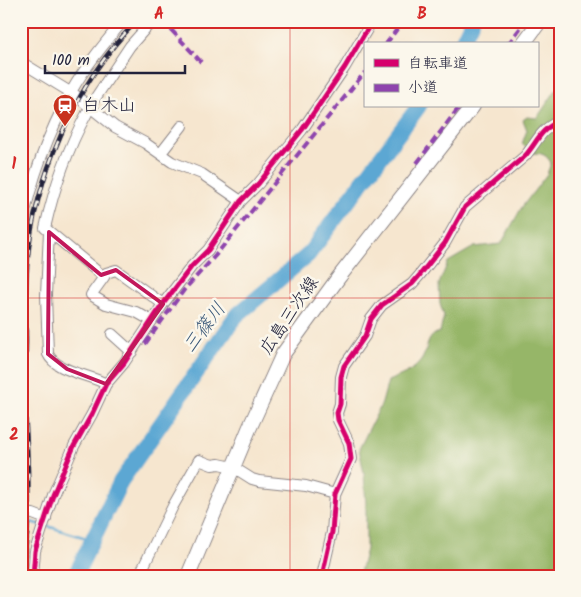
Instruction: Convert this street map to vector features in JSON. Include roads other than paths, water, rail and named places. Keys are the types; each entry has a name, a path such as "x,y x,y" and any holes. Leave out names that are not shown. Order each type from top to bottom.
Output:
{"main road":[{"path":"524,42 540,21"},
{"name":"広島三次線","path":"188,576 233,467 283,354 339,277 471,108"}],"street":[{"path":"21,229 31,187 51,132 71,92 88,66 123,21"},
{"path":"104,277 45,228 57,182 69,149 88,110 130,46 152,21"},
{"path":"34,576 35,551 53,496 74,446 106,384 132,352 192,266 208,250 241,201 258,184 302,130 345,67 372,21"},
{"path":"21,62 71,92 88,110 172,162 202,174 241,201"},
{"path":"322,576 332,532 335,494 351,460 349,443 338,420 337,412 340,404 341,378 344,366 365,336 371,320 382,305 412,284 438,254 465,207 525,156 542,132 552,124 560,121"},
{"path":"161,154 182,126"},
{"path":"49,232 46,295 48,354 57,364 106,384"},
{"path":"152,321 136,312 106,304 91,296 106,273 116,270 164,304"},
{"path":"112,334 132,352"},
{"path":"139,576 173,506 199,460 212,465 219,464 233,467 258,481 297,485 335,494"},
{"path":"21,513 33,514 46,519"}],"waterway":[{"name":"三篠川","path":"462,42 472,21"},
{"name":"三篠川","path":"75,576 121,481 236,316 308,255 418,108"},
{"path":"21,519 41,525"},
{"path":"47,526 93,540"}],"railway":[{"path":"21,576 27,540 29,505 25,401 26,278 31,236 48,169 76,103 94,73 115,45 137,21"}],"place":[{"name":"白木山","path":"65,127"}]}
